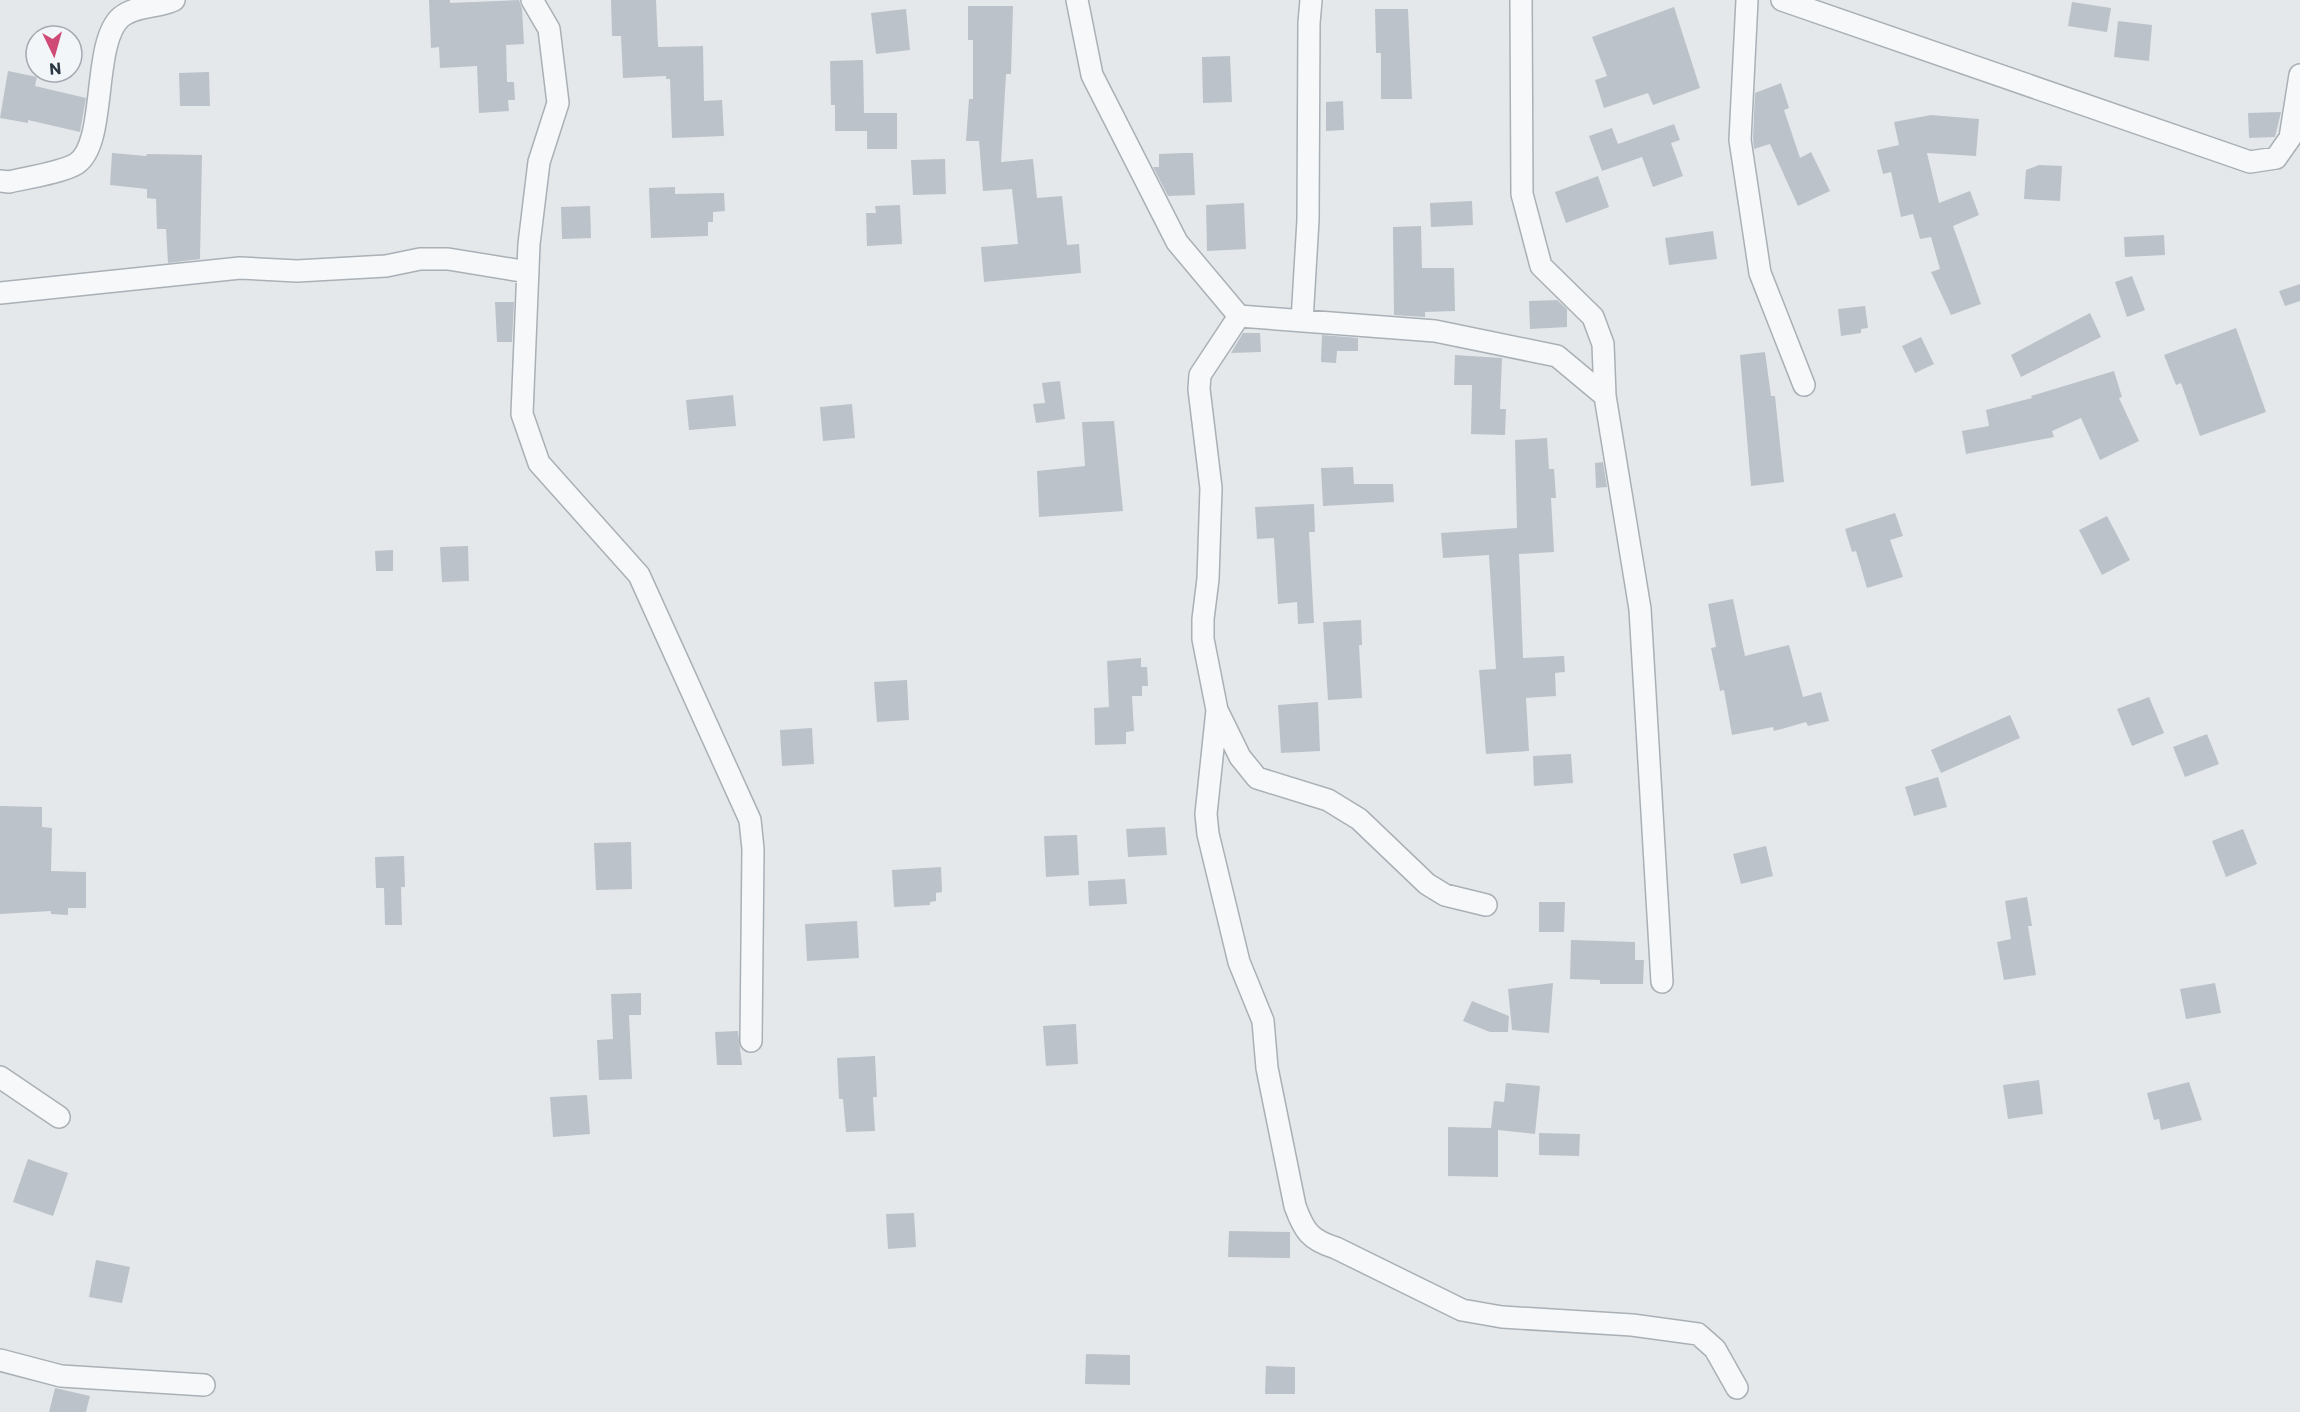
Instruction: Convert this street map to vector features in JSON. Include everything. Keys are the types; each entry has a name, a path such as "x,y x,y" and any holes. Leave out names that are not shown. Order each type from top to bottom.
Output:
{"street":[{"path":"0,181 9,182 76,164 89,150 108,41 121,17 174,0"},
{"path":"1077,0 1092,75 1177,242 1239,316 1435,331 1557,356 1605,396"},
{"path":"1302,321 1308,220 1311,0"},
{"path":"1521,0 1522,194 1541,266 1593,317 1603,344 1605,396 1640,609 1662,982"},
{"path":"1747,0 1740,140 1760,273 1804,386"},
{"path":"1782,0 2250,162 2276,158 2290,138 2300,75"},
{"path":"537,3 549,28 558,103 539,162 528,272 522,414 539,463 639,575 750,820 753,849 751,1041"},
{"path":"0,293 240,268 297,271 386,266 420,259 448,259 528,272"},
{"path":"1239,316 1200,375 1199,389 1210,488 1209,579 1203,619 1203,639 1216,710 1206,814 1208,834 1239,962 1263,1021 1267,1068 1295,1206 1302,1226 1317,1242 1336,1248 1462,1310 1502,1317 1632,1325 1698,1334 1715,1349 1737,1388"},
{"path":"1216,710 1240,757 1257,778 1328,800 1359,819 1427,884 1445,895 1486,905"},
{"path":"0,1077 59,1117"},
{"path":"0,1360 61,1376 204,1385"}],"building":[{"path":"429,0 450,0 450,3 519,0 522,9 524,44 506,45 507,82 514,82 515,100 508,100 509,111 479,113 477,66 440,68 439,47 431,48"},
{"path":"611,0 656,0 658,47 703,46 704,101 722,100 724,136 672,138 670,79 666,79 666,76 623,78 621,36 612,36"},
{"path":"2072,2 2111,8 2107,32 2068,26"},
{"path":"968,6 1013,6 1011,74 1006,74 1001,162 1033,159 1037,198 1062,196 1067,245 1079,244 1081,273 984,282 981,247 1018,244 1012,189 983,191 979,141 966,141 969,99 973,99 973,40 968,40"},
{"path":"1674,7 1700,88 1653,105 1648,93 1604,108 1595,80 1607,76 1592,37"},
{"path":"906,9 910,50 876,54 871,13"},
{"path":"1375,9 1408,9 1412,99 1381,99 1381,53 1376,53"},
{"path":"2118,21 2152,25 2149,61 2114,57"},
{"path":"1230,56 1232,102 1203,103 1202,57"},
{"path":"863,60 864,113 897,113 897,149 867,149 867,131 835,131 835,105 831,105 830,61"},
{"path":"8,71 24,74 24,84 35,84 35,86 86,98 80,132 28,120 28,123 0,118"},
{"path":"209,72 210,106 180,106 179,73"},
{"path":"1781,83 1789,108 1784,110 1800,158 1811,152 1830,191 1798,206 1770,144 1754,149 1755,93"},
{"path":"1343,101 1344,130 1326,131 1326,102"},
{"path":"2281,112 2275,137 2249,138 2248,113"},
{"path":"1931,115 1979,119 1976,156 1927,153 1939,203 1970,191 1979,215 1953,226 1981,304 1951,315 1931,272 1940,269 1931,237 1920,239 1913,214 1901,217 1891,172 1883,174 1877,150 1899,145 1894,122"},
{"path":"1674,124 1680,140 1671,143 1683,176 1653,187 1642,157 1602,171 1589,136 1612,128 1618,144"},
{"path":"112,153 146,156 147,154 202,155 200,259 168,263 166,229 157,229 156,199 147,198 147,189 110,185"},
{"path":"1193,153 1195,195 1168,196 1153,167 1159,167 1159,154"},
{"path":"945,159 946,194 913,195 911,160"},
{"path":"2039,165 2062,166 2060,201 2024,199 2026,170"},
{"path":"1598,176 1609,207 1566,223 1555,192"},
{"path":"675,187 675,194 724,193 725,211 713,212 713,222 708,222 708,236 651,238 649,188"},
{"path":"1472,201 1473,225 1431,227 1430,203"},
{"path":"1244,203 1246,249 1207,251 1206,205"},
{"path":"900,205 902,244 867,246 866,213 876,213 875,206"},
{"path":"590,206 591,238 562,239 561,207"},
{"path":"1421,226 1422,268 1454,268 1455,311 1425,312 1425,317 1394,315 1393,227"},
{"path":"1713,231 1717,259 1669,265 1665,238"},
{"path":"2164,235 2165,255 2125,257 2124,237"},
{"path":"2132,276 2145,310 2127,317 2115,282"},
{"path":"2300,284 2300,301 2285,306 2279,291"},
{"path":"1557,300 1567,309 1567,327 1530,329 1529,301"},
{"path":"495,302 514,302 512,342 497,342"},
{"path":"1865,306 1868,328 1861,329 1861,333 1841,336 1838,309"},
{"path":"2090,313 2101,337 2021,377 2011,355"},
{"path":"2236,328 2266,412 2200,436 2181,383 2176,385 2164,355"},
{"path":"1243,333 1260,333 1261,352 1231,353"},
{"path":"1322,335 1358,338 1358,351 1337,351 1336,363 1321,362"},
{"path":"1921,337 1934,364 1915,373 1902,346"},
{"path":"1765,352 1771,396 1775,396 1784,482 1751,486 1740,355"},
{"path":"1455,355 1502,358 1500,409 1506,409 1505,435 1471,434 1472,385 1454,385"},
{"path":"2114,371 2122,397 2119,398 2139,441 2100,460 2081,418 2052,431 2054,437 1966,454 1962,431 1989,426 1986,410 2032,398 2031,396"},
{"path":"1060,381 1065,419 1036,423 1033,404 1045,403 1042,383"},
{"path":"733,395 736,426 689,430 686,400"},
{"path":"852,404 855,438 823,441 820,407"},
{"path":"1114,421 1123,511 1039,517 1037,471 1085,466 1082,422"},
{"path":"1547,438 1549,469 1554,469 1556,498 1551,498 1554,552 1519,554 1523,658 1564,656 1565,672 1555,673 1556,696 1526,698 1529,751 1486,754 1479,670 1496,669 1489,555 1443,558 1441,533 1517,528 1515,440"},
{"path":"1603,462 1607,487 1596,488 1595,463"},
{"path":"1353,467 1354,484 1393,484 1394,502 1323,506 1321,468"},
{"path":"1314,504 1315,532 1309,532 1314,623 1298,624 1297,602 1278,604 1274,538 1257,539 1255,507"},
{"path":"1895,513 1903,536 1890,540 1903,577 1867,588 1856,551 1852,552 1845,529"},
{"path":"2107,516 2130,560 2102,575 2079,530"},
{"path":"468,546 469,581 442,582 440,547"},
{"path":"393,550 393,571 376,571 375,551"},
{"path":"1733,599 1745,656 1789,645 1803,697 1821,692 1829,721 1808,726 1806,722 1774,731 1773,727 1732,735 1724,690 1720,691 1711,648 1716,647 1708,604"},
{"path":"1361,620 1362,645 1359,645 1362,698 1328,700 1323,622"},
{"path":"1141,658 1141,667 1147,667 1148,686 1142,686 1142,696 1132,696 1134,731 1126,732 1126,744 1095,745 1094,708 1109,707 1107,661"},
{"path":"907,680 909,720 877,722 874,682"},
{"path":"2149,697 2164,733 2132,746 2117,709"},
{"path":"1318,702 1320,751 1281,753 1278,705"},
{"path":"2010,715 2020,738 1941,773 1931,750"},
{"path":"812,728 814,764 782,766 780,730"},
{"path":"2207,734 2219,764 2185,777 2173,747"},
{"path":"1571,754 1573,783 1534,786 1533,756"},
{"path":"1938,777 1947,807 1914,816 1905,787"},
{"path":"0,806 42,807 42,827 52,828 51,871 86,872 86,908 68,908 68,915 51,914 51,911 0,914"},
{"path":"1165,827 1167,855 1128,857 1126,829"},
{"path":"2243,829 2257,864 2226,877 2212,841"},
{"path":"1077,835 1079,875 1046,877 1044,836"},
{"path":"631,842 632,889 596,890 594,843"},
{"path":"1766,846 1773,876 1741,884 1733,854"},
{"path":"404,856 405,887 401,887 402,925 385,925 384,888 376,888 375,857"},
{"path":"941,867 942,892 936,893 936,901 930,902 930,905 894,907 892,870"},
{"path":"1125,879 1127,904 1089,906 1088,881"},
{"path":"2027,897 2032,926 2028,926 2036,975 2004,980 1997,942 2011,939 2005,901"},
{"path":"1539,902 1565,902 1564,932 1539,932"},
{"path":"857,921 859,958 807,961 805,924"},
{"path":"1571,940 1635,942 1635,960 1644,960 1643,984 1600,984 1600,980 1570,979"},
{"path":"1553,983 1549,1033 1512,1030 1508,989"},
{"path":"2215,983 2221,1013 2186,1019 2180,989"},
{"path":"641,993 641,1015 629,1015 632,1079 599,1080 597,1040 613,1039 611,994"},
{"path":"1472,1001 1509,1016 1508,1032 1490,1032 1463,1021"},
{"path":"1076,1024 1078,1064 1046,1066 1043,1026"},
{"path":"738,1031 742,1065 717,1065 715,1032"},
{"path":"875,1056 877,1097 873,1097 875,1131 846,1132 843,1099 839,1099 837,1058"},
{"path":"2039,1080 2043,1114 2008,1119 2003,1085"},
{"path":"2189,1082 2202,1120 2161,1130 2159,1119 2154,1120 2147,1093"},
{"path":"1506,1083 1540,1086 1535,1134 1498,1130 1498,1177 1448,1176 1448,1127 1491,1128 1494,1101 1504,1102"},
{"path":"587,1095 590,1134 553,1137 550,1097"},
{"path":"1539,1133 1580,1134 1579,1156 1539,1155"},
{"path":"28,1159 68,1173 53,1216 13,1202"},
{"path":"914,1213 916,1247 888,1249 886,1214"},
{"path":"1229,1231 1290,1232 1290,1258 1228,1257"},
{"path":"96,1260 130,1267 122,1303 89,1297"},
{"path":"1086,1354 1130,1355 1130,1385 1085,1384"},
{"path":"1266,1366 1295,1367 1295,1394 1265,1394"},
{"path":"55,1388 90,1396 86,1412 49,1412"}]}
